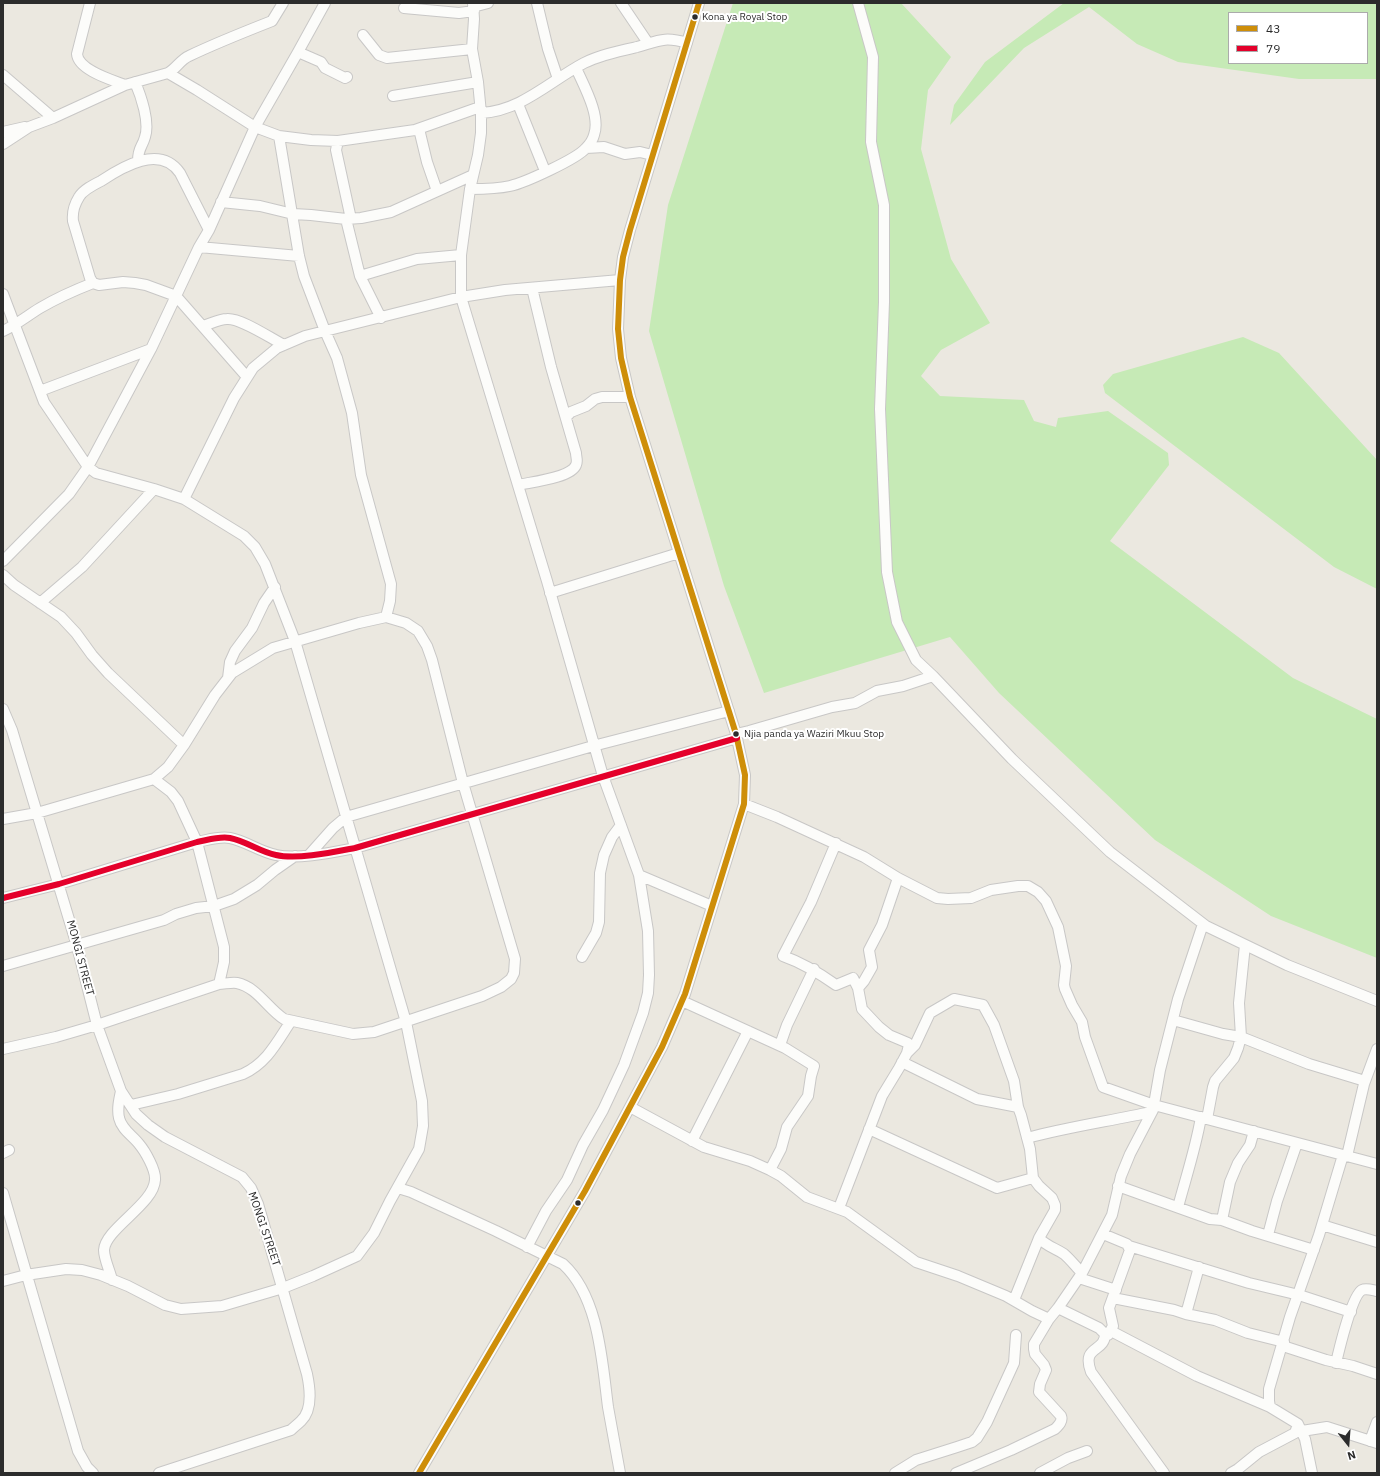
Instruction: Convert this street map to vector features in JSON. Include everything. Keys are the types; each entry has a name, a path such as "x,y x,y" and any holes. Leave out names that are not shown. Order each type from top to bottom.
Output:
{"street":[{"path":"90,3 78,58 82,65 102,76 130,83 141,98 146,132 145,138 138,151 138,161"},
{"path":"3,132 29,127 53,118 130,83 168,73 189,56 272,21 283,3"},
{"path":"3,560 69,494 88,467 151,348 222,202 254,127 325,3"},
{"path":"404,8 459,13 488,3"},
{"path":"537,3 548,49 558,79"},
{"path":"621,3 648,43"},
{"path":"419,1473 585,1191 662,1047 682,1001 744,804 745,775 736,736 630,397 621,358 618,329 620,280 630,230 699,3"},
{"path":"858,3 873,57 871,142 884,205 884,302 880,409 887,572 897,622 916,660 1012,759 1110,852 1203,924 1287,966 1377,1001"},
{"path":"473,7 474,19 472,49 478,82 480,110 478,156 470,189 461,255 461,297 580,694 593,746 638,875 648,931 648,993 643,1013 624,1065 603,1110 583,1145 567,1180 546,1211 527,1247"},
{"path":"363,35 379,54 387,58 472,49"},
{"path":"168,73 254,127 279,136 311,140 338,141 419,129 480,110 498,111 518,104 593,59 661,39 674,39 687,43"},
{"path":"298,52 321,62 325,68 330,71 344,78 347,77"},
{"path":"470,189 512,186 574,157 586,148 594,135 596,119 576,68"},
{"path":"3,75 53,118"},
{"path":"102,76 107,93"},
{"path":"393,96 478,82"},
{"path":"518,104 545,171"},
{"path":"3,144 29,127"},
{"path":"419,129 427,162 437,191"},
{"path":"279,136 299,256 304,276 337,358 349,400 361,475 389,575 391,593 386,617"},
{"path":"338,141 336,150 360,276 380,318"},
{"path":"586,148 604,147 625,154 640,152 652,155"},
{"path":"93,283 90,278 72,213 79,196 118,170 138,161 152,159 165,160 176,167 208,230"},
{"path":"222,202 260,206 293,214 348,219 370,217 391,212 473,175"},
{"path":"199,247 299,256"},
{"path":"360,276 416,259 461,255"},
{"path":"184,499 234,398 253,368 277,348 305,336 461,297 504,290 620,280"},
{"path":"3,331 15,326 40,308 93,283 100,285 123,282 136,283 176,296 247,377"},
{"path":"518,485 558,476 572,470 576,467 577,462 576,453 551,367 532,288"},
{"path":"3,294 44,402 88,467 96,473 184,499 218,519 251,542 261,555 275,587 295,641 406,1022 422,1101 423,1126 419,1149 374,1233 356,1256 283,1288 222,1306 181,1309 165,1305 128,1286 82,1270 66,1269 26,1275 3,1282"},
{"path":"203,326 222,320 233,319 245,323 284,345"},
{"path":"40,391 151,348"},
{"path":"566,417 571,412 586,406 602,396 630,397"},
{"path":"40,603 82,568 154,489"},
{"path":"550,593 679,553"},
{"path":"3,575 14,585 61,618 76,633 92,655 108,673 184,745"},
{"path":"228,678 230,662 235,651 252,628 264,603 275,587"},
{"path":"3,819 37,813 154,779 168,767 184,745 215,695 232,673 273,648 386,617 406,623 412,627 418,632 427,646 432,660 463,783 514,959 514,973 511,979 501,987 482,996 374,1032 353,1034 284,1019 277,1015 257,994 237,983 219,984 97,1026 3,1049"},
{"path":"3,898 59,884 197,842 218,838 230,838 276,855 309,855 355,848 603,776 832,707 855,703 877,691 903,686 933,676"},
{"name":"MONGI STREET","path":"3,709 12,730 59,884 77,946 97,1026 121,1091 136,1114 148,1125 166,1137 242,1177 251,1188 258,1204 308,1374 310,1390 308,1410 302,1420 291,1430 159,1473"},
{"path":"309,855 333,828 346,817 593,746 729,712"},
{"path":"154,779 171,792 178,800 197,842 224,947 224,962 219,984"},
{"path":"744,804 777,816 836,843 937,898 971,898 991,890 1028,886 1038,892 1046,901 1058,927 1066,966 1065,989 1082,1022 1085,1037 1104,1087 1153,1108 1204,1118 1377,1164"},
{"path":"582,957 596,933 599,922 600,873 604,855 612,837 621,825"},
{"path":"836,843 811,902 783,956 800,962 836,985 854,978 858,988 862,1009 879,1027 889,1035 908,1043 909,1047 882,1096 839,1208"},
{"path":"3,966 164,920 176,914 196,908 214,906 242,894 296,856"},
{"path":"638,875 712,906"},
{"path":"858,988 872,967 869,950 882,925 898,878"},
{"path":"956,1473 969,1471 1055,1429 1060,1423 1062,1418 1061,1416 1039,1392 1040,1384 1046,1370 1035,1354 1034,1349 1039,1335 1049,1319 1081,1276 1112,1215 1121,1176 1130,1154 1153,1108 1173,1020 1186,974 1203,924"},
{"path":"1178,1207 1191,1157 1197,1144 1215,1081 1226,1069 1237,1052 1241,1037 1239,1003 1245,945"},
{"path":"780,1045 787,1024 814,970"},
{"path":"907,1053 915,1045 930,1013 954,1000 983,1005 994,1025 1014,1081 1018,1107 1032,1162 1033,1178 1052,1198 1055,1205 1055,1210 1039,1238 1014,1300"},
{"path":"682,1001 780,1045 814,1066 808,1096 787,1127 781,1149 770,1170"},
{"path":"1173,1020 1222,1034 1241,1037 1309,1064 1370,1078"},
{"path":"131,1105 178,1094 251,1071 267,1058 291,1021"},
{"path":"692,1141 748,1031"},
{"path":"1270,1408 1270,1389 1290,1317 1322,1226 1370,1078 1377,1049"},
{"path":"902,1062 977,1099 1018,1107"},
{"path":"112,1280 105,1255 105,1246 112,1234 150,1194 156,1179 154,1170 140,1145 125,1130 119,1117 118,1106 121,1091"},
{"path":"630,1107 704,1147 750,1160 770,1170 787,1180 807,1197 847,1212 916,1262 962,1277 1014,1300 1049,1319"},
{"path":"1027,1138 1064,1128 1096,1124 1153,1108"},
{"path":"869,1129 997,1188 1033,1178"},
{"path":"1222,1220 1230,1182 1238,1163 1250,1145 1254,1131"},
{"path":"1268,1235 1277,1201 1297,1143"},
{"path":"1118,1186 1210,1219 1222,1220 1314,1250"},
{"path":"398,1188 411,1192 563,1264 570,1271 577,1280 587,1300 596,1330 620,1473"},
{"path":"3,1193 78,1451 87,1467 93,1473"},
{"path":"1322,1226 1377,1242"},
{"path":"1103,1234 1129,1246 1249,1283 1299,1295 1350,1312"},
{"path":"1039,1238 1044,1243 1069,1258 1081,1276 1114,1294 1186,1314 1215,1320 1336,1363 1353,1366 1377,1374"},
{"path":"1129,1246 1128,1256 1109,1308 1112,1326 1111,1331 1100,1346 1092,1351 1088,1358 1088,1364 1091,1372 1164,1473"},
{"path":"1186,1314 1199,1267"},
{"path":"1336,1363 1350,1312 1357,1295 1362,1290 1369,1289 1377,1291"},
{"path":"1058,1308 1099,1328 1105,1334 1105,1340"},
{"path":"1111,1331 1197,1376 1270,1408 1300,1427 1327,1427 1373,1442 1377,1422"},
{"path":"895,1473 916,1460 972,1442 977,1438 987,1422 1014,1363 1016,1335"},
{"path":"1231,1473 1260,1452 1295,1433 1300,1427"},
{"path":"1300,1427 1312,1473"},
{"path":"1040,1473 1068,1458 1087,1451"}],"green space":[{"path":"733,3 901,3 951,57 928,90 921,149 951,259 990,323 941,350 921,376 940,396 1024,400 1034,421 1056,427 1058,418 1108,411 1168,453 1169,465 1110,541 1293,678 1377,719 1377,958 1271,916 1155,840 999,693 950,637 764,693 724,586 649,331 668,205"},
{"path":"1064,3 1377,3 1377,79 1299,79 1178,62 1137,44 1089,7 1024,48 950,125 954,105 985,62"},
{"path":"1243,337 1279,353 1377,460 1377,589 1334,567 1105,393 1103,385 1113,374"}],"transit line":[{"name":"43","path":"419,1473 585,1191 662,1047 685,994 744,804 745,775 736,734 630,397 621,358 618,329 620,280 623,257 699,3"},
{"name":"79","path":"3,898 59,884 197,842 218,838 236,839 270,854 294,857 316,855 355,848 737,738"}],"place":[{"name":"Kona ya Royal Stop","path":"695,17"},
{"name":"Njia panda ya Waziri Mkuu Stop","path":"736,734"}]}
